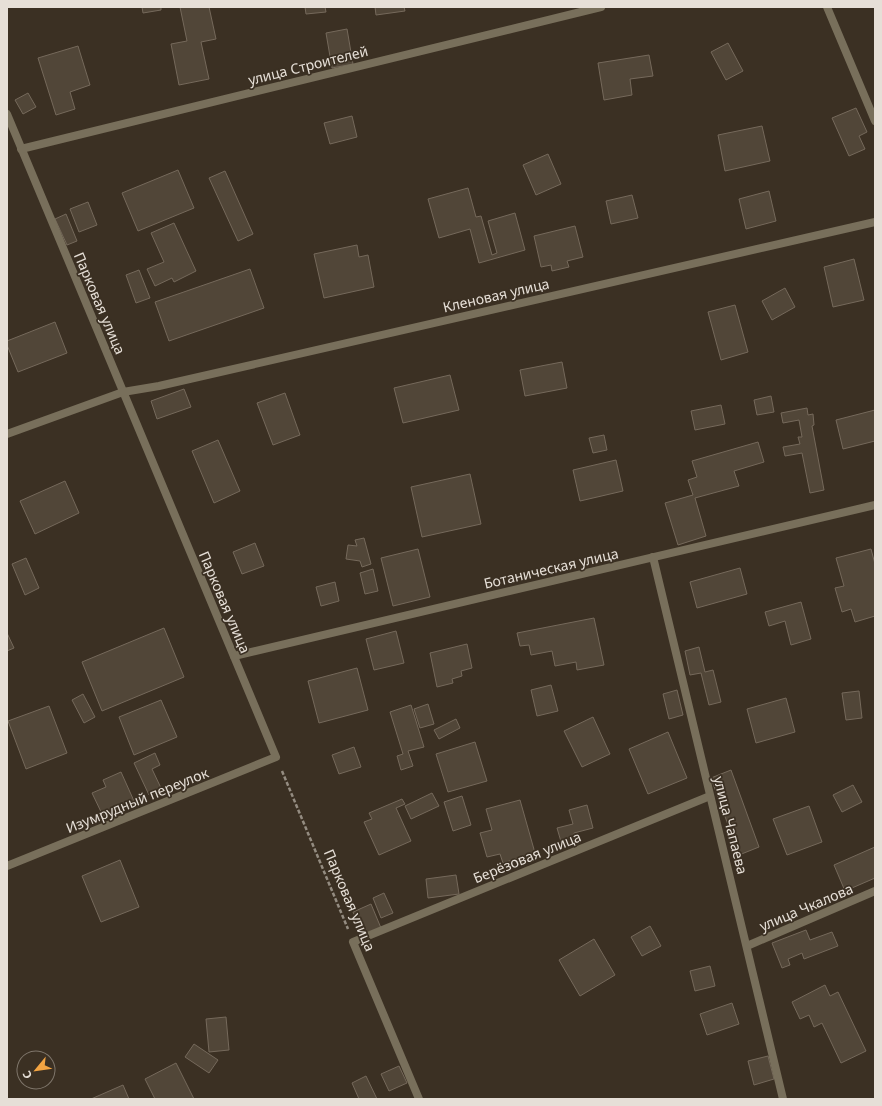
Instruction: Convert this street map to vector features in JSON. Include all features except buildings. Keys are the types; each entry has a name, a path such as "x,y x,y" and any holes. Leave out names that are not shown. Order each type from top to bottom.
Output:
{"street":[{"name":"улица Строителей","path":"22,149 601,7"},
{"path":"827,7 875,121"},
{"name":"Парковая улица","path":"7,114 276,757"},
{"name":"Кленовая улица","path":"7,434 123,392 167,384 875,222"},
{"name":"Ботаническая улица","path":"234,656 875,505"},
{"name":"улица Чапаева","path":"653,557 783,1099"},
{"name":"Изумрудный переулок","path":"7,866 276,757"},
{"name":"Берёзовая улица","path":"353,942 710,796"},
{"name":"улица Чкалова","path":"747,946 875,891"},
{"name":"Парковая улица","path":"353,942 419,1099"}],"path":[{"name":"Парковая улица","path":"276,757 353,942"}]}
